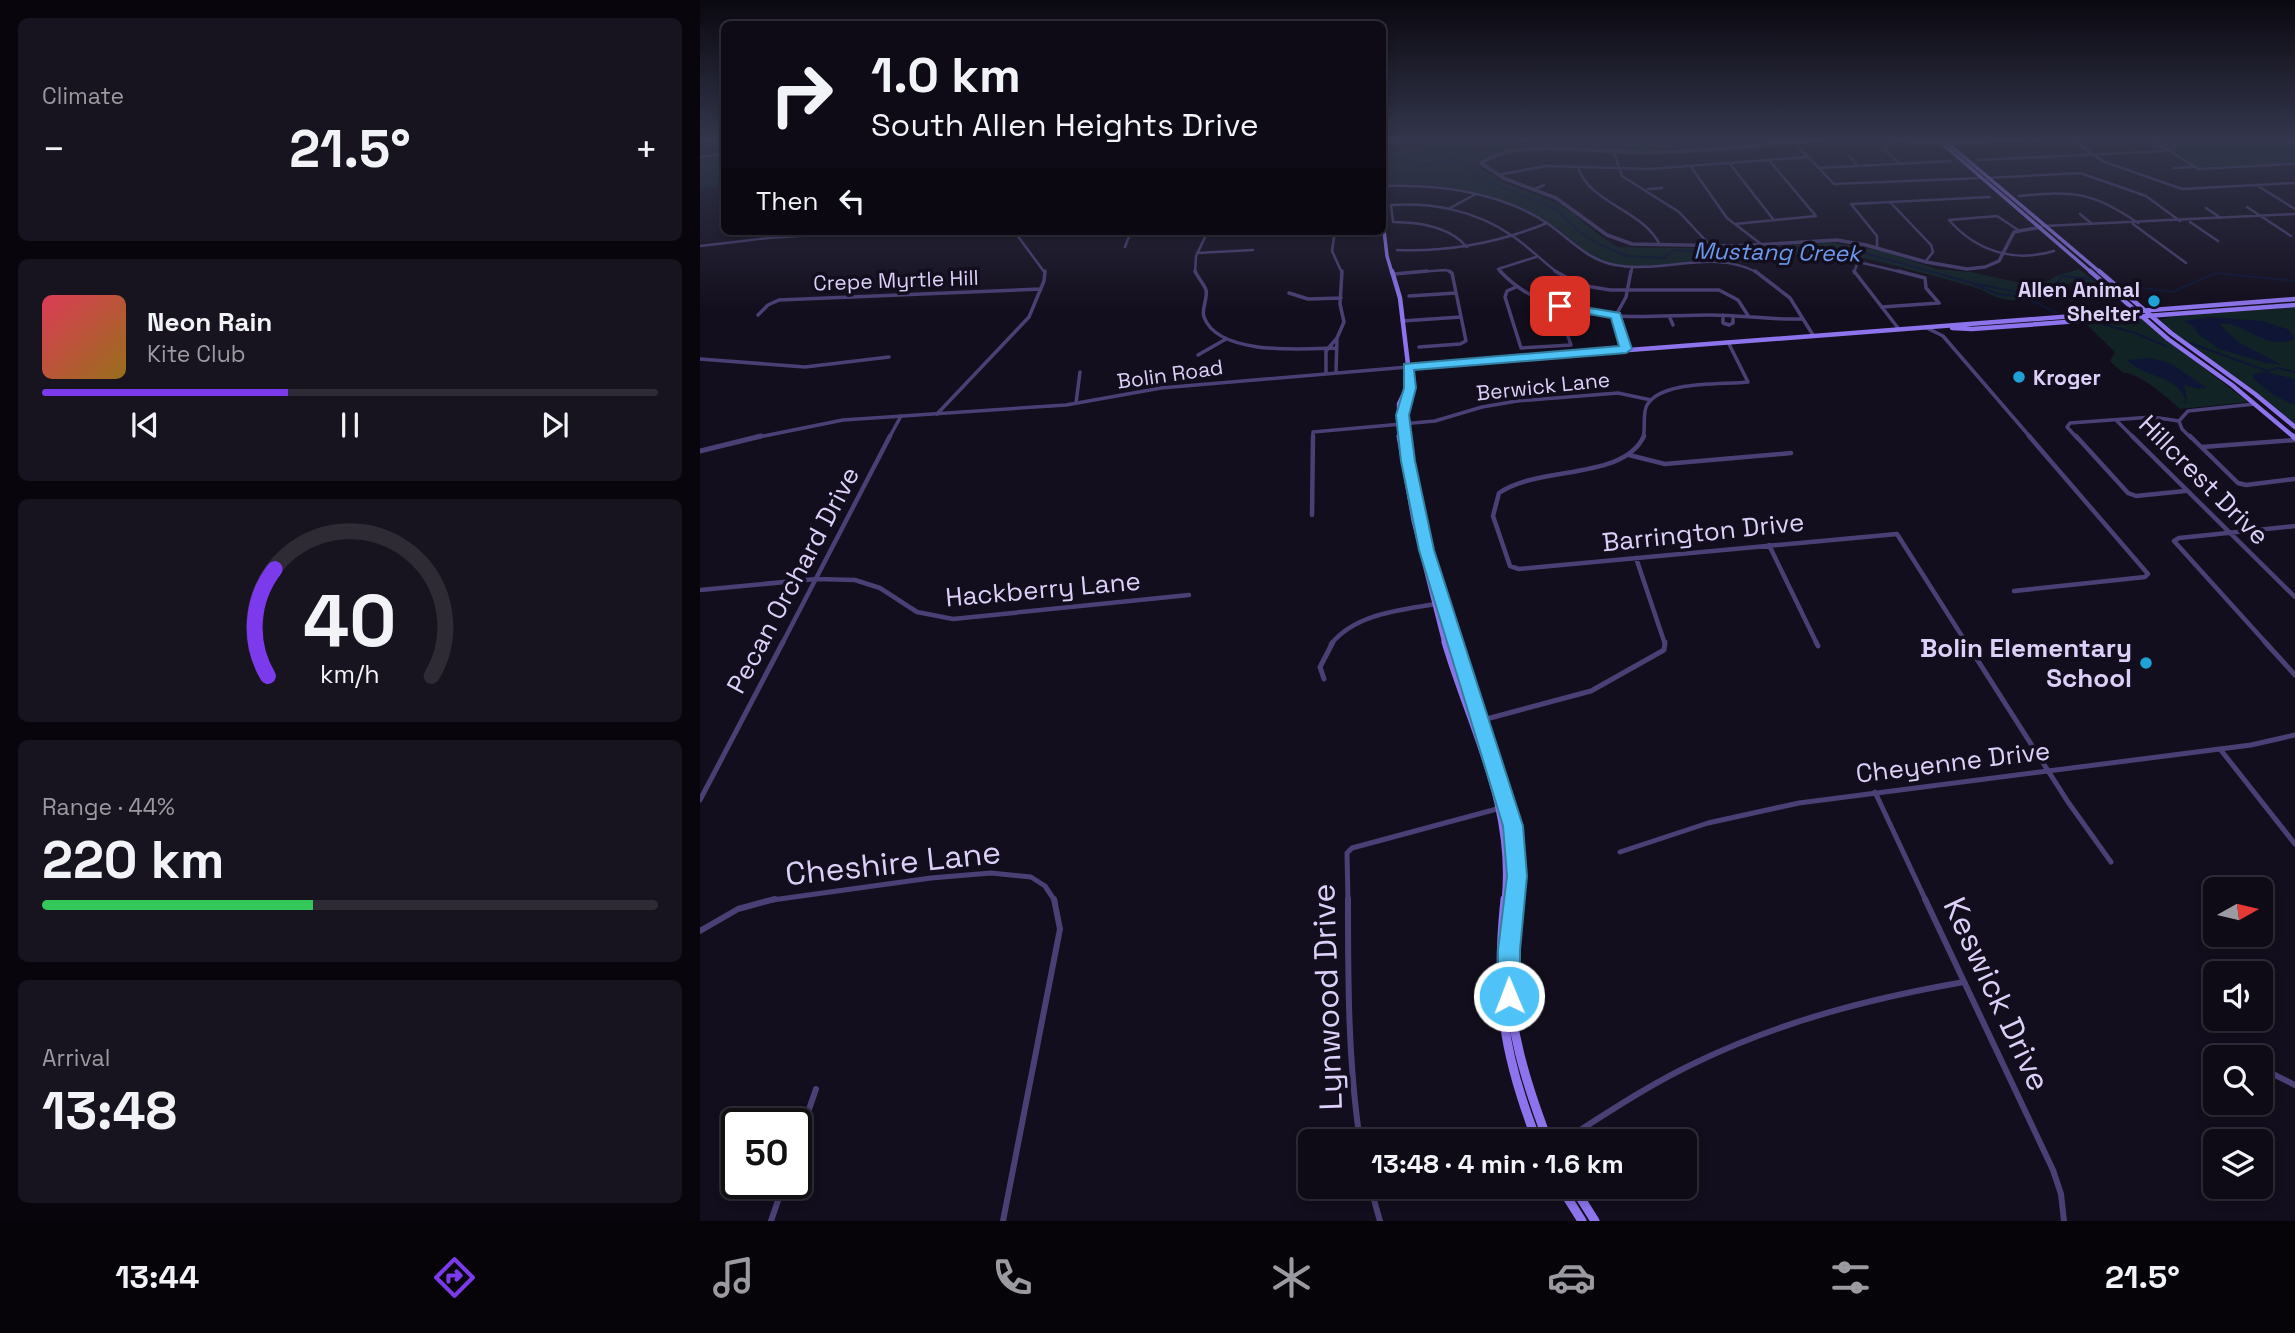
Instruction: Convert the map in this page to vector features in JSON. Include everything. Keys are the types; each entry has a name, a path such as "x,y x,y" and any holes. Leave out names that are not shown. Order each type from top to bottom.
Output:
{"main road":[{"path":"2002,197 2189,356 2255,404 2295,439"},
{"path":"2003,197 2023,209"},
{"path":"2009,197 2152,317 2295,427"},
{"path":"1385,235 1387,256 1394,274 1410,382 1401,425 1415,502 1437,604 1504,807 1517,863 1508,962 1511,1011 1527,1085 1544,1129"},
{"path":"1408,367 2295,299"},
{"path":"2225,304 2233,310"},
{"path":"1951,327 1955,331 2295,305"},
{"path":"2045,317 2051,323"},
{"path":"1925,326 1951,327 1979,322"},
{"path":"1504,807 1508,867 1499,958 1502,1020 1515,1083 1532,1129"},
{"path":"1568,1199 1582,1221"},
{"path":"1581,1199 1595,1221"}],"street":[{"path":"1449,208 1471,197"},
{"path":"1486,197 1518,208 1548,223 1590,257 1632,268 1721,263 1742,266 1790,298 1813,335"},
{"path":"1551,197 1564,202 1617,240 1660,245 1762,244 1829,239 1877,247 1958,268 1978,269 1995,264 2001,259 2008,236 2018,230 2044,226 2136,224 2295,212"},
{"path":"1604,197 1645,224 1658,237 1660,245"},
{"path":"1657,197 1680,213 1709,244"},
{"path":"1712,197 1727,218 1762,244"},
{"path":"1756,197 1773,219"},
{"path":"1735,224 1816,216 1800,197"},
{"path":"1877,247 1877,236 1851,204 1990,197"},
{"path":"2093,197 2111,204 2186,263"},
{"path":"2147,197 2180,221"},
{"path":"2274,197 2295,212"},
{"path":"1889,201 1931,245 1933,252 1926,261"},
{"path":"1467,247 1460,239 1426,226 1411,222 1393,222 1391,205 1418,203 1449,208 1497,226 1571,282 1607,290 1627,291 1717,289 1741,303 1749,317"},
{"path":"2247,207 2291,236"},
{"path":"2206,208 2222,219"},
{"path":"2080,214 2091,224"},
{"path":"2018,230 1997,216 1949,220 1976,245 2003,252 2032,255 2054,251"},
{"path":"2189,220 2218,241"},
{"path":"1397,250 1467,247 1515,237 1548,223"},
{"path":"700,246 804,235"},
{"path":"937,414 1027,319 1041,289 1046,275 1044,267 1017,235"},
{"path":"1125,247 1129,235"},
{"path":"1206,235 1198,253 1195,272 1205,289 1203,315 1213,329 1227,339 1270,348 1336,348"},
{"path":"1334,235 1332,246 1342,271 1340,298 1344,322 1337,338 1336,372"},
{"path":"1198,253 1252,250"},
{"path":"1536,257 1499,267 1503,276 1516,286 1566,308 1616,315 1670,318 1723,315 1775,320 1802,319"},
{"path":"1824,258 1858,261 1925,278 1926,288 1939,303 1881,307"},
{"path":"1858,261 1854,273 1898,328"},
{"path":"1626,349 1616,315 1627,291 1632,268"},
{"path":"1394,274 1450,271 1466,339 1464,343 1419,347"},
{"path":"1516,286 1507,291 1505,300 1519,345 1523,349 1570,345 1562,319 1566,308"},
{"name":"Crepe Myrtle Hill","path":"758,315 768,305 779,300 1041,289"},
{"path":"1289,293 1308,299 1340,298"},
{"path":"1409,296 1456,293"},
{"path":"1723,315 1723,323 1729,325 1733,323 1733,316"},
{"path":"1402,321 1461,317"},
{"path":"1670,318 1673,325"},
{"path":"1925,326 1943,336 2148,574 2145,577 2014,591"},
{"path":"1326,373 1328,348 1337,338"},
{"path":"1198,355 1227,339"},
{"path":"1728,342 1748,382 1672,389 1651,400 1646,409 1647,425 1644,437 1628,455 1665,464 1791,453"},
{"path":"700,359 805,367 889,357"},
{"path":"1325,365 1336,364"},
{"name":"Bolin Road","path":"700,451 811,425 1076,403 1161,388 1408,367"},
{"path":"1076,403 1080,372"},
{"name":"Berwick Lane","path":"1312,515 1313,432 1440,420 1477,408 1517,401 1618,393 1651,400"},
{"path":"2179,421 2188,411 2255,404"},
{"name":"Pecan Orchard Drive","path":"700,800 901,416"},
{"path":"2179,421 2152,417 2067,426 2130,495 2185,491"},
{"name":"Hillcrest Drive","path":"2116,420 2295,597"},
{"path":"2179,421 2182,429 2234,480 2244,485 2295,479"},
{"path":"2201,447 2295,439"},
{"name":"Barrington Drive","path":"1628,455 1596,469 1528,477 1504,489 1495,502 1493,515 1513,569 1897,534 2048,770"},
{"path":"2293,528 2230,532 2179,538 2174,541 2295,675"},
{"path":"1769,545 1818,646"},
{"path":"1476,722 1591,691 1664,650 1665,643 1636,558"},
{"name":"Hackberry Lane","path":"700,590 816,579 862,581 885,590 917,612 953,619 1189,594"},
{"path":"1324,679 1320,663 1332,642 1346,629 1377,616 1437,604"},
{"name":"Cheyenne Drive","path":"1620,852 1751,812 1875,792 2220,749 2295,735"},
{"path":"2220,749 2295,844"},
{"path":"2048,770 2111,862"},
{"name":"Keswick Drive","path":"1875,792 2053,1170 2061,1194 2064,1221"},
{"name":"Lynwood Drive","path":"1358,1129 1353,1096 1349,1025 1348,851 1504,807"},
{"name":"Cheshire Lane","path":"700,931 726,914 753,903 918,882 1011,873 1028,876 1048,888 1057,905 1060,929 1003,1221"},
{"path":"1583,1129 1678,1072 1769,1031 1868,1000 1964,982"},
{"path":"2273,1074 2295,1085"},
{"path":"809,1108 816,1089"},
{"path":"771,1221 779,1199"},
{"path":"1374,1199 1380,1221"}],"shaded area":[{"path":"1494,197 1544,197 1563,206 1618,247 1741,249 1829,242 1883,251 1936,269 1971,272 2038,287 2056,276 2079,269 2098,284 2069,283 2056,294 2009,300 1909,269 1826,252 1805,252 1792,256 1794,260 1775,262 1705,262 1646,267 1617,265 1595,257 1547,221"},
{"path":"2295,307 2295,425 2159,320 2170,317"},
{"path":"2141,319 2248,402 2180,409 2145,381 2123,373 2110,361 2115,352 2084,322"}],"water":[{"path":"2211,317 2262,321 2290,330 2294,339 2274,342 2236,326 2219,324 2238,342 2282,365 2266,363 2219,349 2183,321"},
{"path":"2150,358 2170,363 2207,388 2198,389 2184,385 2187,397 2186,404 2183,402 2186,401 2182,392 2176,386 2143,371 2127,360"},
{"path":"2265,372 2295,379 2295,405 2275,396 2253,379 2253,374"}],"waterway":[{"name":"Mustang Creek","path":"1526,197 1557,210 1583,235 1627,256 1666,258 1666,255 1675,250 1756,256 1795,248 1861,252 1972,283 2022,293 2050,292 2062,276 2091,279"},
{"name":"Mustang Creek","path":"2120,285 2173,292 2215,273 2295,281"},
{"path":"1973,284 1998,294 2025,297 2057,313"},
{"path":"2102,324 2135,333 2166,346"},
{"path":"2190,343 2267,371 2277,368 2295,372"}],"place":[{"name":"Allen Animal Shelter","path":"2154,301"},
{"name":"Kroger","path":"2019,377"},
{"name":"Bolin Elementary School","path":"2146,663"}],"route":[{"path":"1509,996 1509,950 1517,876 1513,826 1454,646 1426,550 1408,461 1403,415 1410,388 1408,367 1626,349 1616,315 1560,306"}]}
